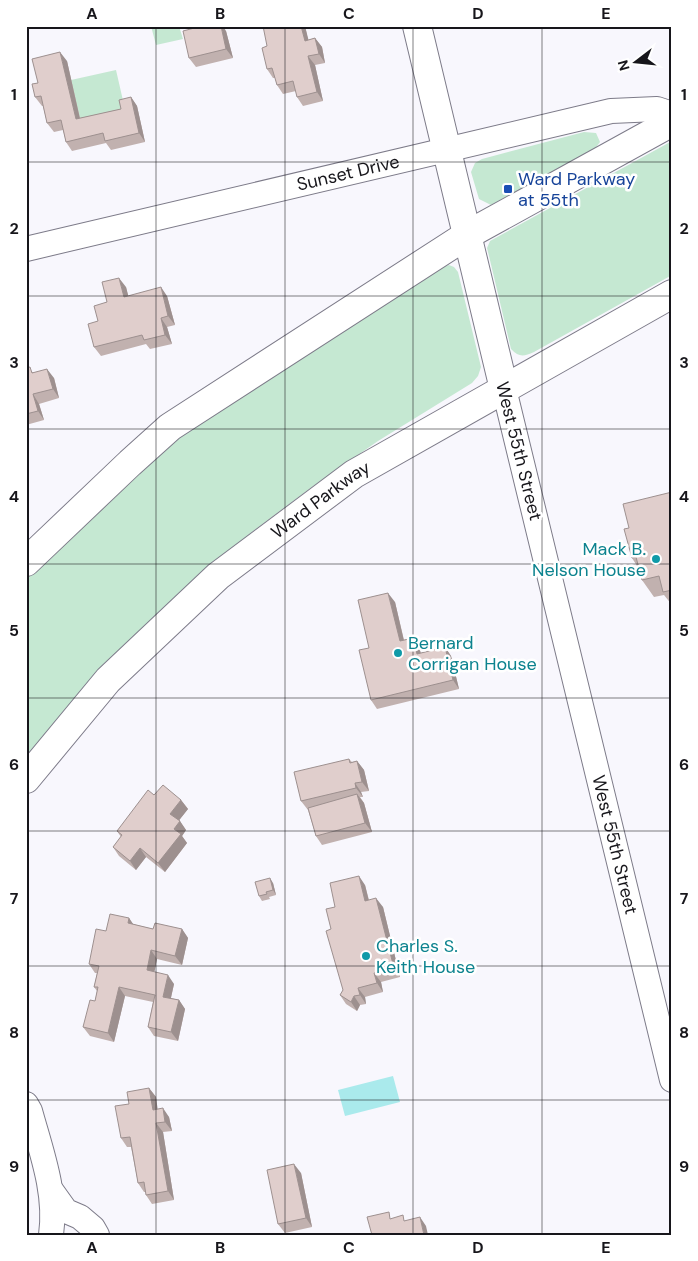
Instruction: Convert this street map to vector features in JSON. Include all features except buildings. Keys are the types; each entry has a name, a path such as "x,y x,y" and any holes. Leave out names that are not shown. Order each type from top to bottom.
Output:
{"main road":[{"name":"West 55th Street","path":"417,26 504,389"},
{"path":"26,562 170,427 467,235 672,122"},
{"name":"Ward Parkway","path":"26,779 108,680 218,576 354,474 672,294"}],"street":[{"name":"Sunset Drive","path":"26,249 611,111 657,109 672,114"},
{"name":"West 55th Street","path":"504,389 672,1080"},
{"path":"26,1104 30,1111 51,1190 53,1219 51,1235"},
{"path":"51,1190 66,1211 80,1217 98,1235"}],"green space":[{"path":"151,26 179,26 183,39 156,45"},
{"path":"116,70 127,118 82,128 71,80"},
{"path":"584,132 596,133 600,142 594,150 491,205 479,199 471,172 475,163 482,159"},
{"path":"672,141 672,275 534,352 527,355 519,355 514,352 511,349 487,248 490,241"},
{"path":"449,265 458,272 481,367 478,376 472,383 378,441 252,532 187,588 26,758 26,577 85,519 179,438 255,382 438,268"}],"water":[{"path":"393,1076 400,1102 345,1116 338,1090"}],"place":[{"name":"Ward Parkway at 55th","path":"508,189"},
{"name":"Mack B. Nelson House","path":"656,559"},
{"name":"Bernard Corrigan House","path":"398,653"},
{"name":"Charles S. Keith House","path":"366,956"}]}
